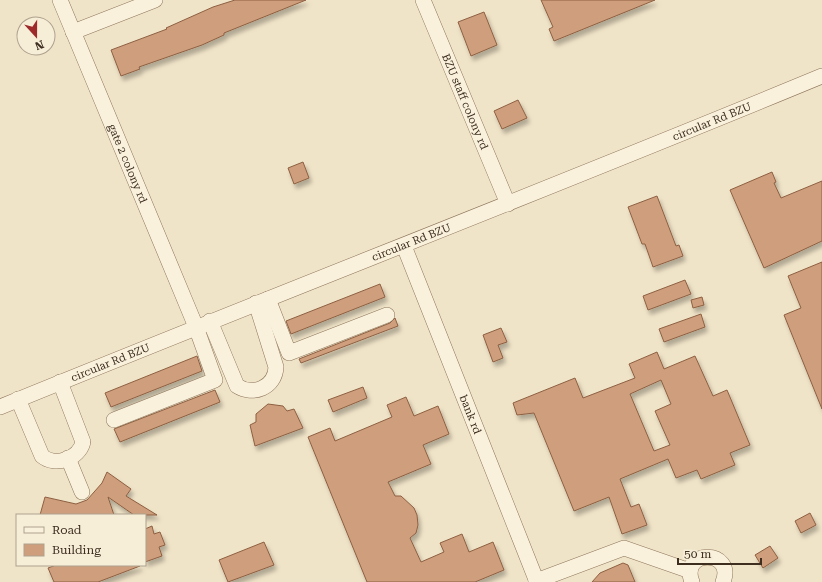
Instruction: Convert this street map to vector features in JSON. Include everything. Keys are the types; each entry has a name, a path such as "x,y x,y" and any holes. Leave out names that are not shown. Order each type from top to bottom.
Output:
{"street":[{"name":"gate 2 colony rd","path":"60,0 196,327 216,380 114,420"},
{"path":"73,32 155,0"},
{"name":"BZU staff colony rd","path":"423,0 508,204"},
{"name":"circular Rd BZU","path":"0,407 210,321 404,246 822,76"},
{"name":"bank rd","path":"404,246 536,581"},
{"path":"262,301 289,353 387,315"},
{"path":"210,321 237,386 244,391 252,391 265,386 272,382 276,375 276,367 262,301"},
{"path":"18,399 42,456 48,460 57,461 68,458 78,453 83,442 60,382"},
{"path":"68,458 82,492"},
{"path":"536,581 624,548 691,576 695,561 700,558 711,556 720,562 725,571 723,582"}],"building":[{"path":"235,0 306,0 224,33 224,35 202,45 139,67 140,69 121,76 111,50 167,29 166,28 213,7"},
{"path":"541,0 655,0 554,41 549,29 553,27"},
{"path":"484,12 497,45 471,56 458,22"},
{"path":"518,100 527,118 502,129 494,111"},
{"path":"303,162 309,178 294,184 288,168"},
{"path":"772,172 776,182 774,183 781,198 822,181 822,241 764,268 730,190"},
{"path":"657,196 676,246 679,245 683,256 653,267 645,244 642,244 628,207"},
{"path":"822,262 822,409 784,315 801,308 788,276"},
{"path":"685,280 691,294 648,310 643,296"},
{"path":"380,284 385,297 291,334 286,321"},
{"path":"702,297 704,305 693,308 691,300"},
{"path":"701,314 705,327 664,342 659,329"},
{"path":"395,318 398,326 301,363 299,359 390,323"},
{"path":"501,328 507,342 498,345 503,358 493,362 483,335"},
{"path":"657,352 664,369 695,356 713,396 727,390 750,445 730,453 735,465 701,479 697,470 676,478 668,459 620,479 631,507 639,504 647,525 622,534 609,497 574,511 534,413 517,415 513,403 575,378 583,398 635,378 629,364","holes":["661,380 671,404 655,411 670,445 654,451 630,394"]},
{"path":"197,356 202,371 111,407 105,393"},
{"path":"363,387 367,398 333,412 328,400"},
{"path":"215,390 220,402 120,442 114,429"},
{"path":"406,397 414,416 438,406 449,434 423,445 431,464 388,482 395,496 401,496 414,508 417,515 418,525 416,533 410,538 421,562 444,552 440,543 462,534 469,552 493,542 504,570 475,582 367,582 308,437 330,428 335,441 392,417 387,405"},
{"path":"268,404 283,406 287,411 294,409 303,428 255,446 250,425 256,422 256,414"},
{"path":"107,472 131,489 126,496 157,515 133,514 108,497 114,514 40,514 45,497 76,504 87,500 102,483"},
{"path":"810,513 816,525 801,533 795,521"},
{"path":"152,526 154,534 160,532 165,545 159,547 162,556 146,562 146,529"},
{"path":"264,542 274,565 228,582 219,560"},
{"path":"770,546 778,558 763,568 755,555"},
{"path":"623,563 628,565 635,582 592,582 600,573"},
{"path":"53,566 140,566 98,582 54,582 48,568"}]}
